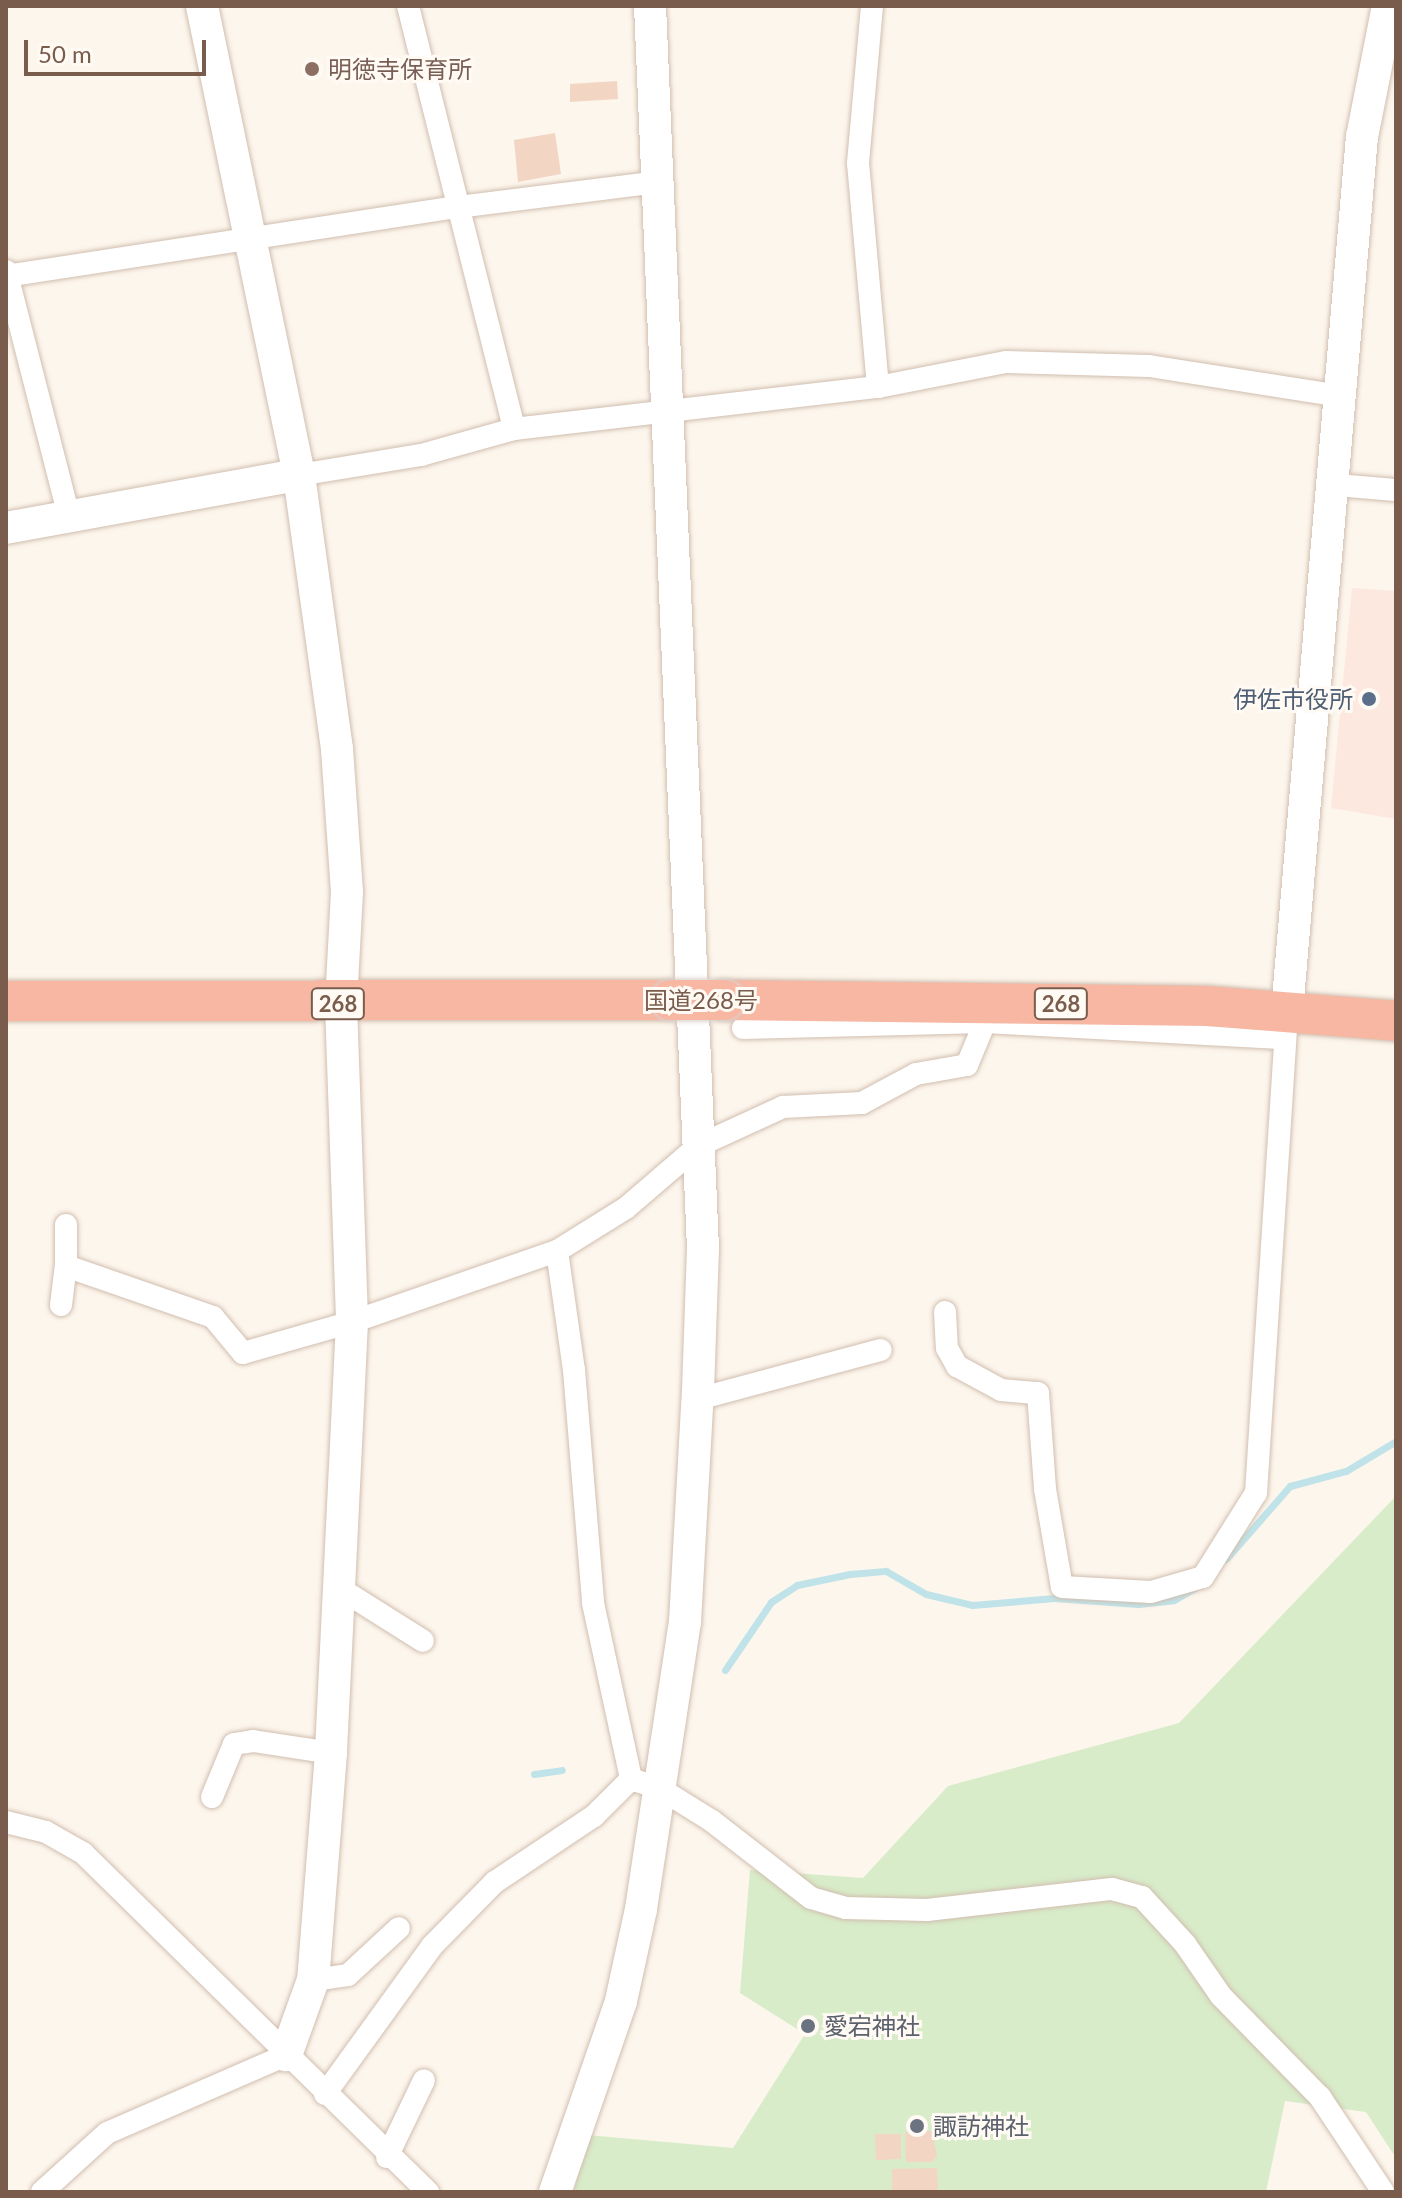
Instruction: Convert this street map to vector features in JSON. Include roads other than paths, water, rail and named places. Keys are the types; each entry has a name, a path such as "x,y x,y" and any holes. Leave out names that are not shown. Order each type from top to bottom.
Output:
{"highway":[{"name":"国道268号","path":"6,1001 341,1004 671,1000 734,1014 1286,1024 1396,1021"}],"street":[{"path":"42,2192 107,2133 286,2055 313,1980 331,1753 352,1322 341,1004 347,892 337,749 299,475 253,237 202,6"},
{"path":"408,6 514,429"},
{"path":"555,2192 621,2001 645,1784 685,1622 698,1399 703,1249 650,6"},
{"path":"872,6 858,163 878,387"},
{"path":"945,1312 947,1348 957,1366 1001,1390 1038,1393 1045,1489 1062,1587 1151,1592 1203,1577 1256,1493 1263,1445 1286,1024 1336,485 1340,396 1362,137 1388,6"},
{"path":"69,516 6,274 458,207 658,182"},
{"path":"6,528 421,455 514,429 878,387 1006,362 1149,366 1340,396"},
{"path":"1336,485 1396,490"},
{"path":"734,1014 985,1022 1286,1024"},
{"path":"66,1266 213,1317 243,1353 352,1322 557,1251 626,1208 698,1146 783,1107 862,1103 916,1074 967,1065 985,1022"},
{"path":"61,1305 66,1266 66,1225"},
{"path":"557,1251 574,1370 593,1603 645,1784 712,1821 811,1898 845,1908 927,1910 1112,1889 1142,1897 1185,1944 1221,1996 1320,2097 1383,2192"},
{"path":"698,1399 881,1350"},
{"path":"339,1588 423,1641"},
{"path":"212,1797 234,1744 253,1741 331,1753"},
{"path":"325,2094 432,1946 495,1882 645,1784"},
{"path":"6,1822 46,1832 83,1853 387,2157 428,2192"},
{"path":"313,1980 348,1975 399,1928"},
{"path":"387,2157 424,2080"}],"waterway":[{"path":"1226,1559 1290,1486 1346,1471 1396,1441"},
{"path":"725,1670 771,1602 797,1585 850,1574 886,1571 926,1594 972,1605 1055,1598 1138,1604 1174,1600 1204,1583"},
{"path":"534,1774 562,1770"}],"place":[{"name":"明徳寺保育所","path":"312,69"},
{"name":"伊佐市役所","path":"1369,699"},
{"name":"愛宕神社","path":"808,2026"},
{"name":"諏訪神社","path":"917,2126"}]}
